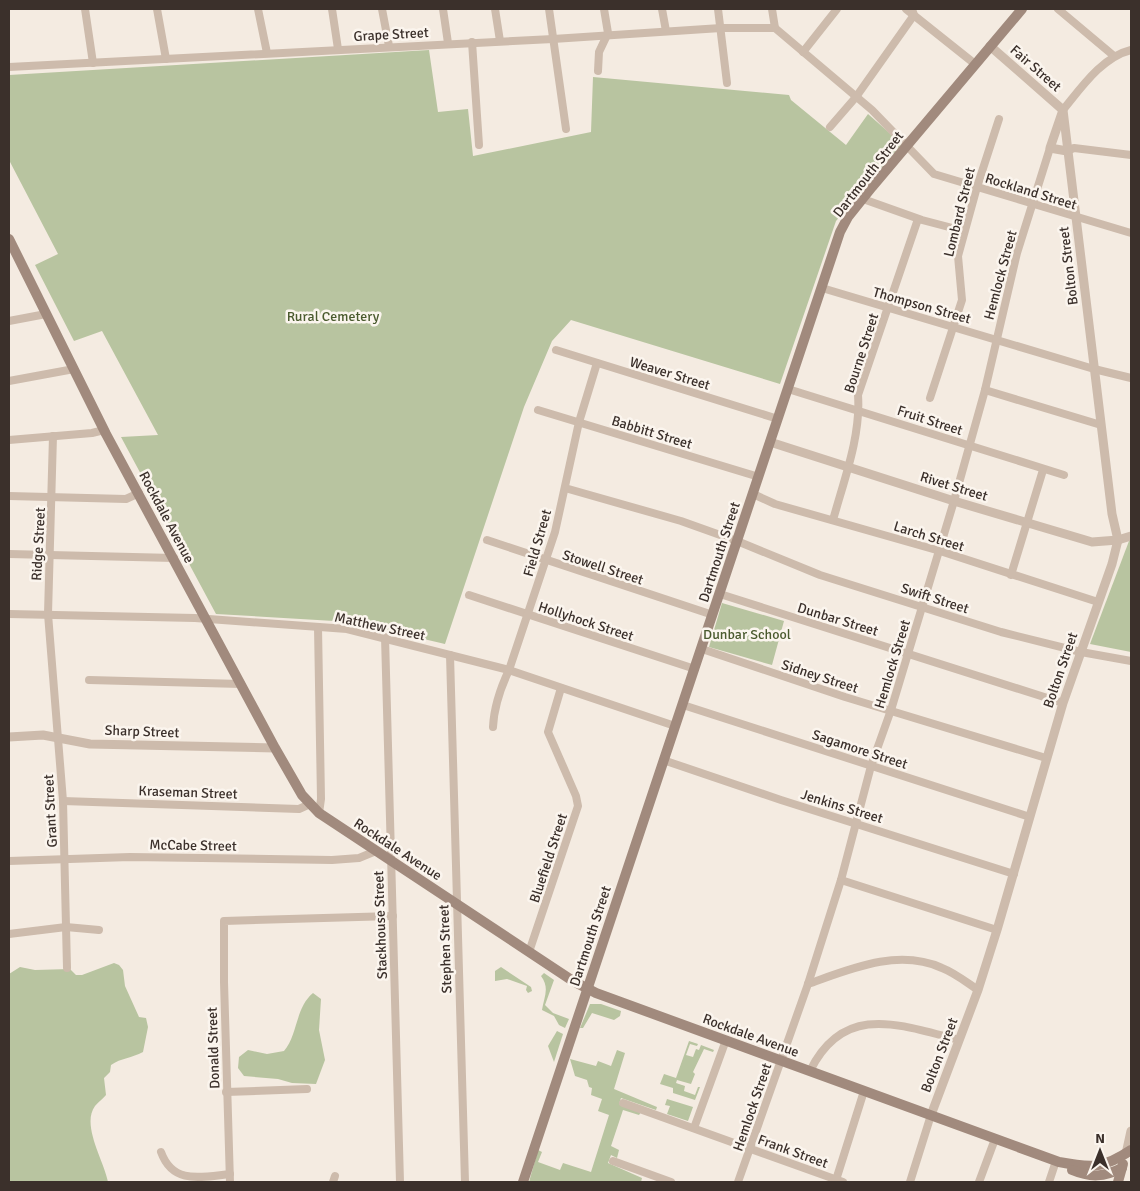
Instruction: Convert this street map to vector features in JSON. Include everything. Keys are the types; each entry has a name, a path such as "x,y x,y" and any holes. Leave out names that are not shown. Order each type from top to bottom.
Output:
{"main road":[{"name":"Dartmouth Street","path":"523,1182 840,232 863,198 1022,9"},
{"name":"Rockdale Avenue","path":"10,244 104,430 275,748 298,789 319,813 587,989 1059,1162 1094,1168 1128,1152"},
{"path":"1118,1182 1128,1152"},
{"name":"Rockdale Avenue","path":"1059,1162 1074,1171 1102,1182"},
{"path":"1089,1176 1102,1175 1122,1168"}],"street":[{"path":"85,9 93,63"},
{"path":"157,9 166,59"},
{"path":"258,9 266,53"},
{"path":"332,9 338,49"},
{"path":"382,9 390,46"},
{"path":"443,9 448,43"},
{"path":"495,9 500,41"},
{"path":"549,9 566,128"},
{"path":"598,71 599,52 608,34 604,9"},
{"path":"662,9 666,31"},
{"path":"718,9 727,83"},
{"path":"772,9 774,28"},
{"path":"827,9 830,18"},
{"path":"803,52 837,9"},
{"path":"906,9 913,12 975,64"},
{"path":"1058,9 1114,56"},
{"path":"830,127 856,97 913,12"},
{"name":"Grape Street","path":"9,67 553,39 721,28 774,28"},
{"name":"Rockland Street","path":"774,28 856,97 934,174 1131,233"},
{"path":"472,42 480,145"},
{"name":"Fair Street","path":"990,46 1063,110 1067,151"},
{"path":"1063,110 1085,83 1114,56 1131,50"},
{"name":"Fair Street","path":"1050,148 1063,110"},
{"name":"Lombard Street","path":"930,398 962,300 958,256 977,187 999,119"},
{"path":"1050,148 1067,151 1074,148 1131,155"},
{"name":"Hemlock Street","path":"738,1182 808,984 841,880 870,766 891,710 940,552 985,390 995,340 1017,253 1034,204 1050,148"},
{"name":"Bolton Street","path":"910,1182 931,1115 978,990 998,930 1046,758 1063,703 1112,564 1118,540 1112,514 1067,151"},
{"path":"863,198 918,219 964,231"},
{"name":"Bourne Street","path":"833,520 848,467 859,410 858,395 889,309 918,219"},
{"name":"Thompson Street","path":"822,288 1094,369 1131,378"},
{"path":"9,321 46,314"},
{"name":"Weaver Street","path":"556,350 778,420"},
{"name":"Field Street","path":"493,727 493,711 546,561 565,488 579,422 597,362"},
{"path":"9,381 74,369"},
{"name":"Fruit Street","path":"788,389 1064,475"},
{"path":"985,390 1101,425"},
{"name":"Babbitt Street","path":"538,410 759,477"},
{"path":"9,440 104,430"},
{"name":"Ridge Street","path":"52,652 48,614 54,436"},
{"name":"Rivet Street","path":"770,442 954,501 1092,542 1118,540 1131,536"},
{"path":"1011,575 1043,470"},
{"name":"Swift Street","path":"565,488 612,500 737,541 820,575 1002,632 1081,652 1131,660"},
{"path":"9,496 126,499 138,493"},
{"name":"Larch Street","path":"753,494 775,504 940,552 1098,602"},
{"name":"Stowell Street","path":"486,540 713,615"},
{"path":"9,554 174,558"},
{"name":"Dunbar Street","path":"720,594 907,655 1063,703"},
{"name":"Hollyhock Street","path":"469,595 695,669"},
{"name":"Matthew Street","path":"9,614 207,619 347,629 509,670 675,726"},
{"path":"318,627 322,799 319,813"},
{"name":"Stackhouse Street","path":"385,638 400,1182"},
{"name":"Sidney Street","path":"702,649 776,675 1046,758"},
{"name":"Grant Street","path":"52,652 63,801 66,968"},
{"name":"Stephen Street","path":"450,655 465,1182"},
{"path":"89,680 241,684"},
{"name":"Bluefield Street","path":"529,952 578,806 576,796 548,732 561,688"},
{"name":"Sagamore Street","path":"683,705 1030,817"},
{"name":"Sharp Street","path":"9,736 43,734 90,744 275,748"},
{"name":"Jenkins Street","path":"663,760 781,800 1014,874"},
{"name":"Kraseman Street","path":"63,801 299,809 310,804"},
{"name":"McCabe Street","path":"9,861 65,858 332,860 359,858 376,851"},
{"path":"841,880 998,930"},
{"name":"Donald Street","path":"230,1178 226,1092 224,921 392,916"},
{"path":"9,934 66,927 99,930"},
{"path":"808,984 869,964 906,960 941,967 978,990"},
{"path":"810,1071 822,1051 833,1040 868,1024 899,1024 959,1040"},
{"path":"694,1128 726,1040"},
{"path":"226,1092 307,1089"},
{"path":"839,1181 864,1091"},
{"name":"Frank Street","path":"623,1103 839,1181"},
{"path":"1128,1152 1131,1131"},
{"path":"979,1182 995,1139"},
{"path":"161,1152 167,1165 182,1175 230,1178"},
{"path":"613,1161 671,1182"},
{"path":"1049,1182 1059,1162"}],"green space":[{"name":"Rural Cemetery","path":"429,50 438,112 468,109 473,156 591,132 593,77 789,95 791,100 846,145 868,114 902,144 836,221 780,384 571,320 552,341 524,407 445,644 351,622 216,614 121,437 158,435 102,331 74,341 35,265 58,254 9,160 9,75"},
{"path":"1129,541 1131,541 1131,652 1090,644"},
{"name":"Dunbar School","path":"722,603 784,621 772,665 709,647"},
{"path":"114,963 123,970 125,986 139,1017 146,1018 148,1027 143,1052 111,1065 110,1072 104,1078 106,1095 95,1106 91,1114 92,1133 108,1182 9,1182 9,974 20,967 35,970 70,969 76,975 82,975"},
{"path":"501,967 531,987 532,991 528,993 526,990 527,986 507,979 495,981 495,971"},
{"path":"544,973 554,980 545,1005 553,1013 569,1019 565,1028 559,1025 554,1016 542,1010 546,989 541,976"},
{"path":"313,993 321,999 319,1030 325,1060 316,1084 292,1083 278,1079 244,1076 238,1068 239,1057 248,1050 267,1054 284,1051 289,1045 303,1006"},
{"path":"590,1004 601,1004 621,1011 620,1016 614,1020 592,1013 583,1028 580,1028"},
{"path":"557,1031 563,1034 554,1062 548,1046"},
{"path":"689,1041 698,1044 697,1046 690,1044 686,1055 693,1057 696,1049 699,1050 701,1045 714,1050 713,1052 704,1049 693,1072 695,1074 691,1084 677,1080 676,1083 685,1086 684,1091 695,1095 698,1087 700,1087 695,1100 673,1093 673,1088 660,1084 664,1074 676,1078"},
{"path":"617,1050 625,1053 614,1089 657,1107 656,1110 621,1098 619,1104 641,1112 639,1115 623,1110 611,1146 619,1150 617,1158 611,1155 608,1163 642,1178 641,1182 529,1182 538,1150 542,1152 538,1162 560,1170 563,1163 591,1172 609,1115 598,1111 602,1099 591,1095 592,1088 589,1087 587,1080 575,1076 570,1059 596,1066 598,1061 611,1066"},
{"path":"667,1099 693,1107 688,1121 667,1114 670,1106 665,1105"}]}
